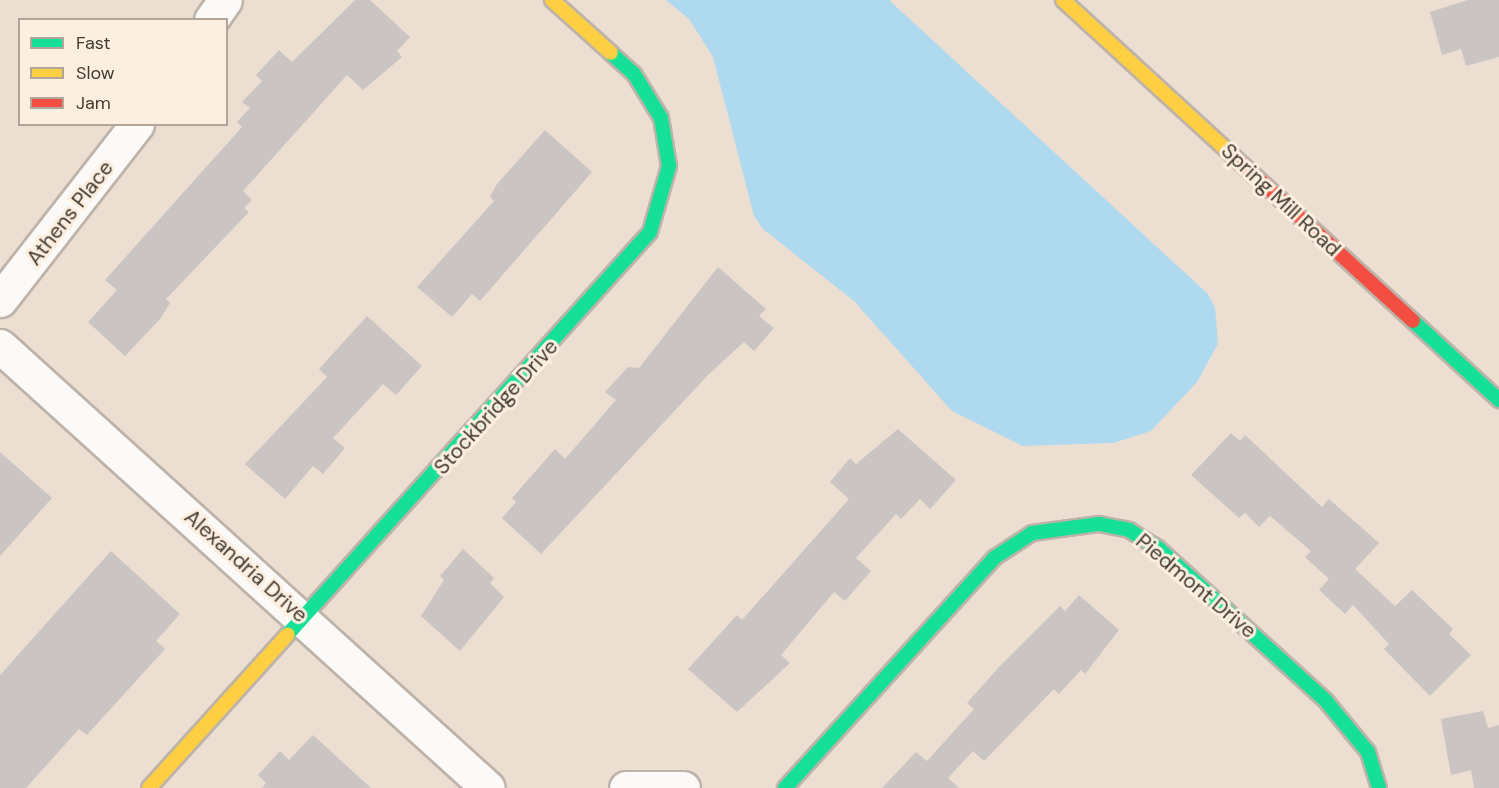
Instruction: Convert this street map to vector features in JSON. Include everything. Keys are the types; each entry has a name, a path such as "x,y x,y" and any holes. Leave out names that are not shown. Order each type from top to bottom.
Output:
{"street":[{"path":"212,18 225,0"},
{"name":"Stockbridge Drive","path":"149,788 305,618 650,232 666,191 669,166 661,118 634,74 552,0"},
{"name":"Spring Mill Road","path":"1063,0 1499,400"},
{"name":"Athens Place","path":"0,300 135,126"},
{"name":"Alexandria Drive","path":"0,346 305,618 488,788"},
{"name":"Piedmont Drive","path":"784,788 994,558 1032,533 1099,524 1129,530 1158,548 1326,701 1354,731 1374,765 1379,788"},
{"path":"626,788 683,788"}],"water":[{"path":"666,0 889,0 1208,294 1215,307 1218,344 1197,382 1151,431 1113,443 1023,446 952,411 854,301 763,229 754,216 713,57 689,19"}],"building":[{"path":"355,0 370,0 410,37 397,51 402,57 363,90 347,75 243,191 252,200 244,208 249,212 166,299 170,303 161,318 125,356 88,322 117,290 105,280 242,127 237,122 250,108 242,102 262,81 256,75 279,50 292,62"},
{"path":"1468,0 1499,0 1499,57 1466,66 1461,49 1442,55 1430,12"},
{"path":"545,130 592,172 480,301 472,294 452,317 417,287 494,201 490,197 497,184"},
{"path":"718,267 766,309 759,316 774,328 754,351 744,342 709,374 541,554 502,518 516,502 512,498 555,449 565,459 616,400 605,392 628,367 639,368"},
{"path":"367,316 422,366 396,395 383,384 333,438 345,448 323,474 313,466 285,499 245,464 327,377 319,369"},
{"path":"898,429 956,480 930,509 920,499 901,519 896,514 856,558 871,571 845,601 834,592 781,655 790,663 737,712 688,669 737,615 742,620 849,499 830,482 850,458 856,464"},
{"path":"1231,433 1240,441 1245,435 1322,507 1329,499 1379,543 1355,569 1395,606 1412,590 1453,629 1449,634 1471,655 1430,696 1384,649 1389,644 1353,605 1345,614 1319,590 1329,579 1305,557 1311,551 1270,516 1259,527 1245,513 1239,518 1191,475"},
{"path":"0,452 52,498 0,556"},
{"path":"463,549 494,578 490,583 504,597 460,651 421,616 444,580 440,576"},
{"path":"111,551 180,614 156,641 165,649 87,735 79,729 26,788 0,788 0,675"},
{"path":"1079,595 1119,630 1085,674 1081,670 1059,694 1054,689 984,761 973,751 948,778 959,788 882,788 916,752 927,761 974,709 967,703 999,667 1060,606 1065,611"},
{"path":"1483,711 1488,728 1499,725 1499,788 1474,788 1471,770 1451,775 1441,719"},
{"path":"313,735 371,788 262,788 266,783 258,775 280,751 289,760"}],"traffic: fast":[{"path":"288,634 650,232 669,166 661,118 634,74 611,53"},
{"path":"1413,321 1499,400"},
{"path":"785,788 994,558 1032,533 1099,524 1129,530 1158,548 1326,701 1368,752 1379,788"}],"traffic: slow":[{"path":"552,0 611,53"},
{"path":"1063,0 1233,156"},
{"path":"149,788 288,634"}],"traffic: jam":[{"path":"1233,156 1413,321"}]}
